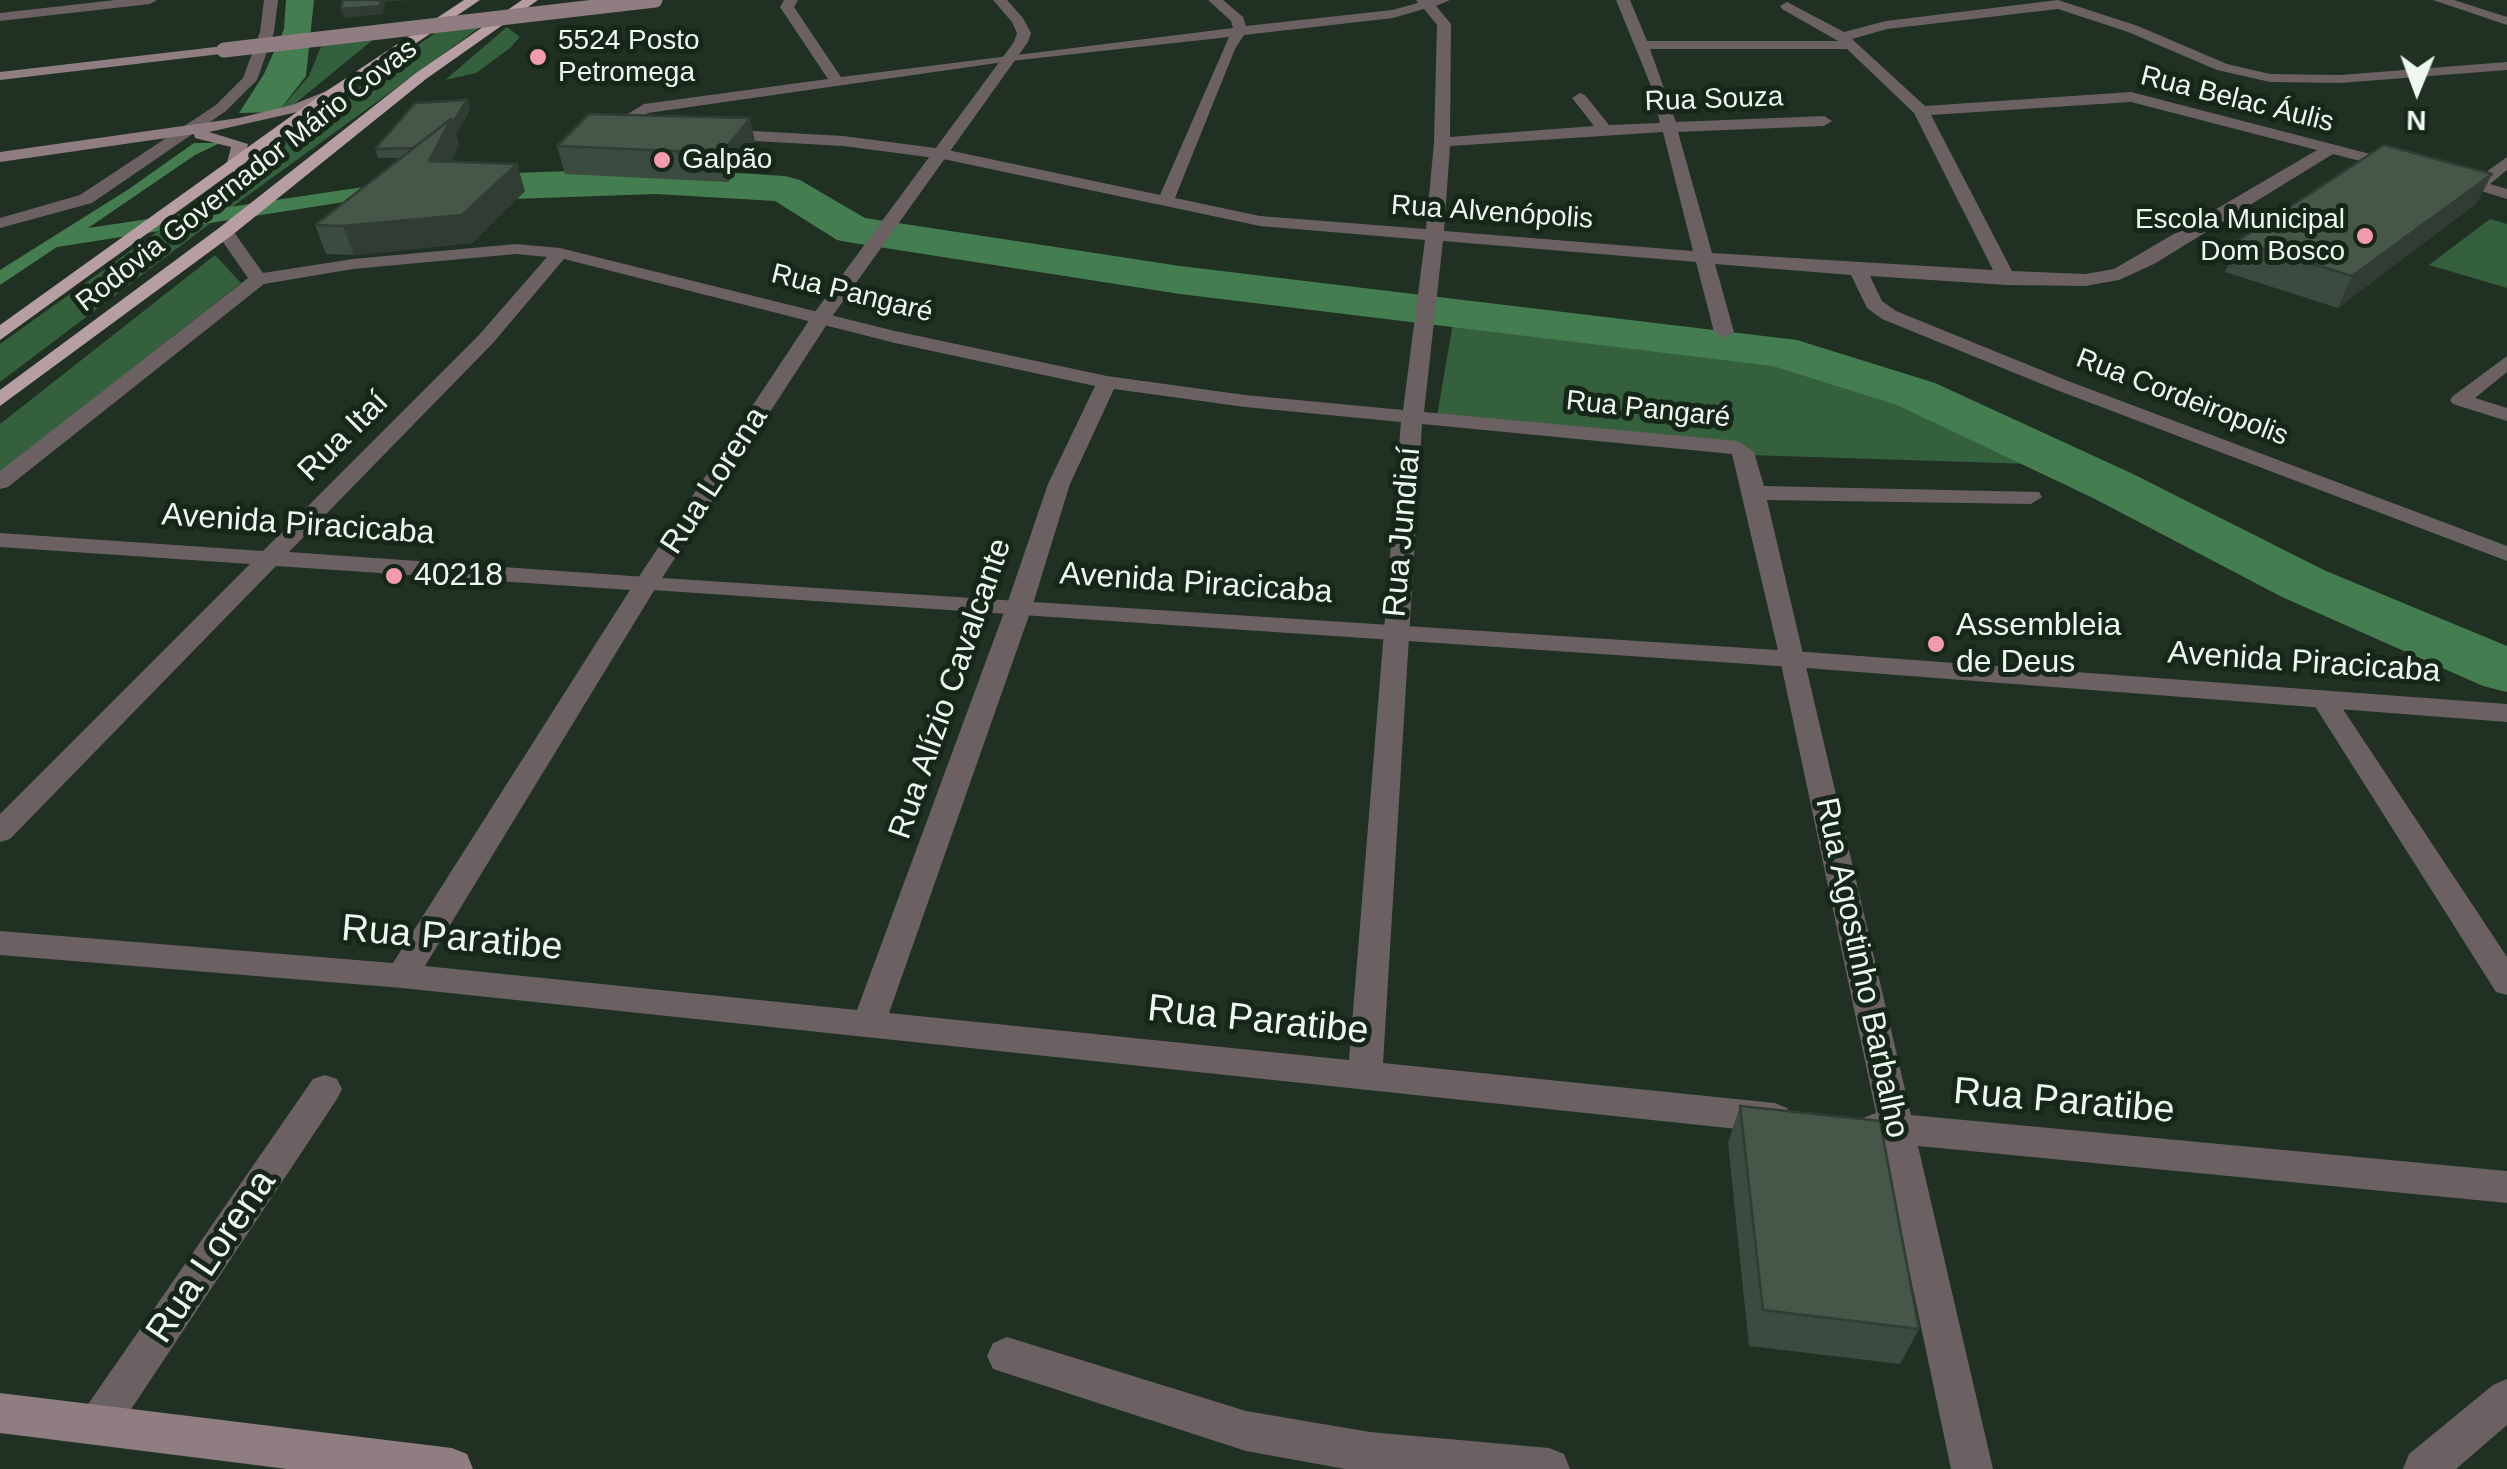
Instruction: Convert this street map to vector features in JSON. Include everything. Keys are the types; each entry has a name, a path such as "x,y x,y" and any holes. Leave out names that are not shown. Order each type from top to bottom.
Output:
{"highway":[{"name":"Rodovia Governador Mário Covas","path":"0,334 339,90 473,0"},
{"name":"Rodovia Governador Mário Covas","path":"0,402 225,232 421,76 531,0"}],"main road":[{"path":"0,76 655,0"},
{"path":"0,157 210,133 297,108 339,90"},
{"path":"210,133 240,144 234,167"},
{"path":"0,1413 452,1469"}],"street":[{"path":"0,17 150,0"},
{"path":"0,224 86,199 235,96 250,80 268,32 271,0"},
{"path":"790,0 788,6 837,81"},
{"path":"1000,0 1024,32 1011,57"},
{"path":"1166,202 1228,49 1240,31 1238,20 1215,0"},
{"path":"1623,0 1644,45 1724,332"},
{"path":"2440,0 2507,21"},
{"path":"667,132 628,127 624,123 644,109 1011,57 1393,14 1431,1"},
{"name":"Rua Jundiaí","path":"1365,1075 1394,633 1412,418 1442,142 1444,24 1431,1"},
{"path":"1644,45 1846,41 1886,25 2051,2 2222,67 2270,78 2340,79 2507,66"},
{"path":"1787,6 1846,41 1921,110 2008,279"},
{"name":"Rua Lorena","path":"402,976 646,584 822,316 1011,57"},
{"name":"Rua Belac Áulis","path":"1921,110 2130,97 2423,172"},
{"name":"Rua Souza","path":"1580,98 1606,130"},
{"name":"Rua Souza","path":"1442,142 1668,125 1824,120"},
{"name":"Rua Alvenópolis","path":"700,134 843,141 943,154 1260,221 1858,270 2085,280 2119,274 2331,148"},
{"path":"2478,186 2507,162"},
{"path":"2441,176 2507,194"},
{"path":"0,482 258,279 225,232"},
{"name":"Rua Pangaré","path":"258,279 454,252 516,249 560,254 895,337 1107,382 1412,418 1729,446 1743,452 1751,480"},
{"name":"Rua Itaí","path":"0,832 486,340 560,254"},
{"name":"Rua Cordeiropolis","path":"1858,270 1874,304 1888,315 2507,554"},
{"path":"2507,362 2460,400 2507,415"},
{"name":"Rua Alízio Cavalcante","path":"869,1023 1019,606 1058,484 1107,382"},
{"path":"1751,480 2031,496"},
{"name":"Rua Agostinho Barbalho","path":"1751,480 1972,1469"},
{"name":"Avenida Piracicaba","path":"0,540 1793,659 2507,713"},
{"path":"2324,700 2507,983"},
{"name":"Rua Paratibe","path":"0,943 402,976 1802,1120"},
{"name":"Rua Lorena","path":"98,1424 325,1089"},
{"name":"Rua Paratibe","path":"1840,1124 2507,1187"},
{"path":"1006,1356 1246,1430 1370,1453 1549,1469"},
{"path":"2424,1469 2507,1399"}],"shaded area":[{"path":"286,0 314,0 306,76 278,112 239,113 264,74 284,29"},
{"path":"483,25 0,382 0,344 442,28"},
{"path":"507,27 520,37 510,48 476,73 445,80"},
{"path":"374,39 292,106 278,112 309,76 322,44"},
{"path":"194,143 220,143 195,155 88,228 377,185 395,194 57,247 0,285 0,270"},
{"path":"2490,219 2507,224 2507,288 2429,265"},
{"path":"215,255 241,283 0,472 0,424"},
{"path":"1453,323 1730,342 1901,402 2033,464 1748,455 1437,416"}],"building":[{"path":"343,0 381,0 380,6 341,9"},
{"path":"467,100 452,124 451,119 413,148 375,149 415,103"},
{"path":"589,114 750,118 722,153 557,146"},
{"path":"451,119 429,161 517,164 462,215 315,225"},
{"path":"2384,145 2492,174 2352,276 2238,241"},
{"path":"1740,1106 1880,1121 1919,1329 1763,1310"}],"waterway":[{"path":"427,189 656,181 785,189 853,230 1180,280 1779,351 1916,394 2113,486 2304,584 2507,671"}],"place":[{"name":"5524 Posto Petromega","path":"538,57"},
{"name":"Galpão","path":"662,160"},
{"name":"Escola Municipal Dom Bosco","path":"2365,236"},
{"name":"40218","path":"394,576"},
{"name":"Assembleia de Deus","path":"1936,644"}]}
